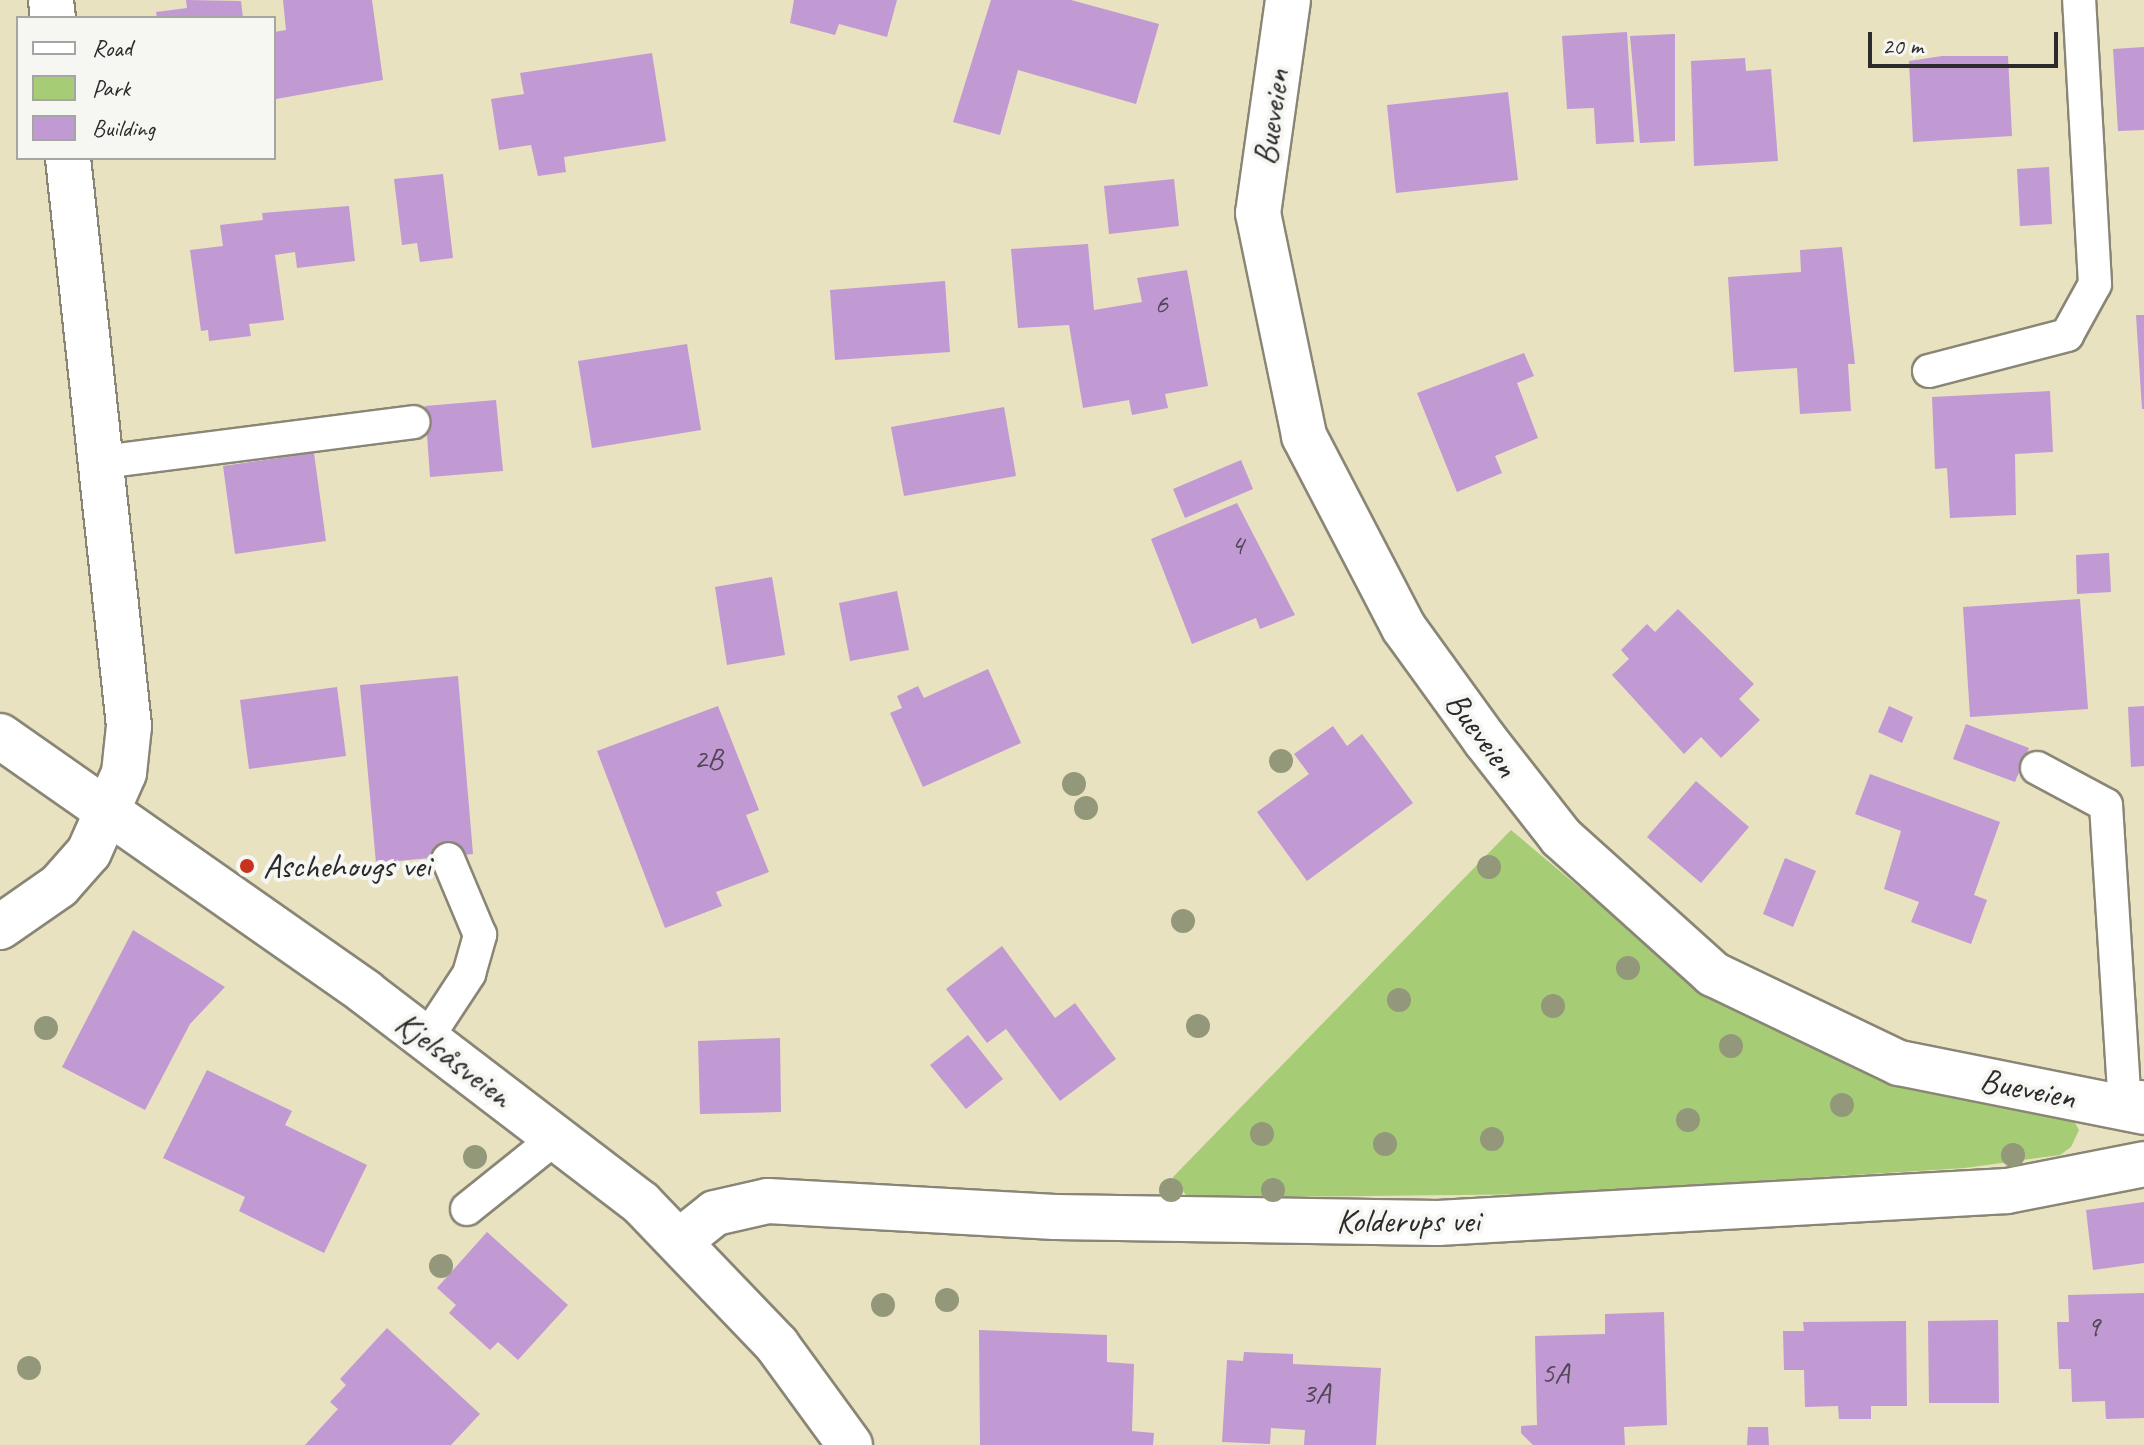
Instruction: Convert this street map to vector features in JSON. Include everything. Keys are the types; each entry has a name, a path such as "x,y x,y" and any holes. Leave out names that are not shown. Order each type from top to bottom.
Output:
{"street":[{"name":"Bueveien","path":"1288,0 1258,213 1304,436 1404,628 1485,740 1561,837 1713,974 1899,1063 2138,1105"},
{"path":"0,927 59,886 111,814 129,726 68,160"},
{"name":"Kjelsåsveien","path":"0,736 427,1038 557,1137 681,1240 777,1345 850,1445"},
{"name":"Kolderups vei","path":"681,1240 715,1213 768,1201 1055,1217 1453,1222 2007,1191 2144,1164"}],"lane":[{"path":"1929,371 2067,335 2095,284 2079,0"},
{"path":"102,462 413,422"},
{"path":"2037,768 2106,805 2138,1105"},
{"path":"427,1038 469,974 480,935 448,859"},
{"path":"467,1209 557,1137"}],"green space":[{"path":"1511,830 1686,977 2073,1119 2079,1130 2071,1147 2060,1155 1965,1168 1551,1194 1188,1198 1173,1177"}],"building":[{"path":"186,0 241,1 243,16 157,16 156,12 187,8"},
{"path":"283,0 372,0 383,80 276,99 276,32 286,30"},
{"path":"794,0 897,0 887,37 839,24 835,35 790,23"},
{"path":"991,0 1071,0 1159,24 1136,104 1018,70 1000,135 953,122"},
{"path":"1627,32 1634,142 1596,144 1594,108 1567,109 1562,36"},
{"path":"1675,34 1675,141 1640,143 1630,36"},
{"path":"2144,47 2144,130 2118,131 2113,49"},
{"path":"652,53 666,141 564,157 566,172 538,176 531,145 499,150 491,99 524,94 520,73"},
{"path":"1942,56 2008,56 2012,136 1913,142 1909,61"},
{"path":"1745,58 1746,71 1771,69 1778,161 1694,166 1691,61"},
{"path":"1508,92 1518,180 1396,193 1387,105"},
{"path":"2049,167 2052,224 2020,226 2017,169"},
{"path":"443,174 453,258 420,262 417,243 402,245 394,179"},
{"path":"1174,179 1179,226 1109,234 1104,186"},
{"path":"349,206 355,261 297,268 295,252 275,255 284,320 249,324 251,336 209,341 208,330 201,331 190,250 223,246 220,225 263,220 262,213"},
{"path":"1088,244 1094,310 1142,302 1137,278 1187,270 1208,386 1165,394 1168,408 1132,415 1129,400 1083,408 1069,325 1018,328 1011,249"},
{"path":"1842,247 1855,364 1848,364 1851,411 1800,414 1797,368 1734,372 1728,277 1801,272 1800,250"},
{"path":"945,281 950,352 835,360 830,290"},
{"path":"2136,315 2144,315 2144,409 2142,409"},
{"path":"687,344 701,430 592,448 578,361"},
{"path":"1524,353 1534,376 1517,383 1538,438 1495,456 1502,473 1457,492 1417,393"},
{"path":"2050,391 2053,452 2015,454 2016,515 1950,518 1947,468 1935,469 1932,397"},
{"path":"496,400 503,471 430,477 425,406"},
{"path":"1004,407 1016,476 904,496 891,427"},
{"path":"314,453 326,541 235,554 223,466"},
{"path":"1241,460 1253,489 1185,518 1173,489"},
{"path":"1237,503 1295,615 1260,629 1256,618 1192,644 1151,539"},
{"path":"2109,553 2111,592 2077,594 2076,555"},
{"path":"772,577 785,655 727,665 715,587"},
{"path":"897,591 909,650 850,661 839,603"},
{"path":"2080,599 2088,709 1970,717 1963,607"},
{"path":"1678,609 1754,684 1739,699 1760,720 1721,758 1701,737 1684,754 1612,675 1629,659 1621,650 1647,624 1655,632"},
{"path":"988,669 1021,743 923,787 890,713 902,708 897,696 918,686 924,698"},
{"path":"458,676 473,854 376,863 360,685"},
{"path":"337,687 346,756 249,769 240,700"},
{"path":"718,706 759,810 746,815 769,872 716,892 722,906 665,928 597,751"},
{"path":"1889,706 1913,717 1902,743 1878,732"},
{"path":"2144,706 2144,766 2131,767 2128,707"},
{"path":"1966,724 2029,748 2015,782 1953,759"},
{"path":"1333,726 1347,746 1362,734 1413,803 1307,881 1257,812 1309,774 1294,754"},
{"path":"1870,774 2000,822 1974,895 1987,900 1971,944 1911,922 1919,902 1884,889 1901,831 1855,814"},
{"path":"1696,781 1749,827 1701,883 1647,837"},
{"path":"1785,858 1816,871 1793,927 1763,914"},
{"path":"133,930 225,987 190,1024 145,1110 62,1067"},
{"path":"1002,946 1055,1018 1075,1003 1116,1059 1060,1101 1006,1029 987,1043 946,989"},
{"path":"968,1035 1003,1079 966,1109 930,1065"},
{"path":"780,1038 781,1112 700,1114 698,1041"},
{"path":"207,1070 292,1111 285,1125 367,1165 324,1253 239,1211 245,1197 163,1158"},
{"path":"2144,1202 2144,1263 2093,1270 2086,1210"},
{"path":"487,1232 568,1305 518,1360 498,1342 490,1350 449,1313 456,1305 437,1288"},
{"path":"2144,1293 2144,1418 2106,1419 2105,1401 2072,1402 2071,1369 2059,1369 2057,1322 2069,1322 2068,1295"},
{"path":"1664,1312 1667,1425 1624,1427 1625,1445 1533,1445 1521,1433 1521,1426 1537,1425 1535,1336 1605,1334 1605,1314"},
{"path":"1998,1320 1999,1403 1929,1403 1928,1321"},
{"path":"1906,1321 1907,1406 1871,1406 1871,1419 1839,1419 1838,1406 1805,1407 1804,1370 1784,1370 1783,1331 1804,1331 1803,1322"},
{"path":"387,1328 480,1414 451,1445 305,1445 338,1409 330,1402 346,1385 340,1379"},
{"path":"979,1330 1107,1335 1107,1362 1134,1364 1132,1431 1154,1433 1153,1445 980,1445"},
{"path":"1244,1352 1293,1354 1293,1364 1381,1368 1376,1445 1304,1445 1305,1430 1271,1428 1270,1444 1222,1442 1227,1360 1243,1361"},
{"path":"1748,1427 1768,1427 1769,1445 1747,1445"}],"place":[{"name":"Aschehougs vei","path":"247,866"}]}
